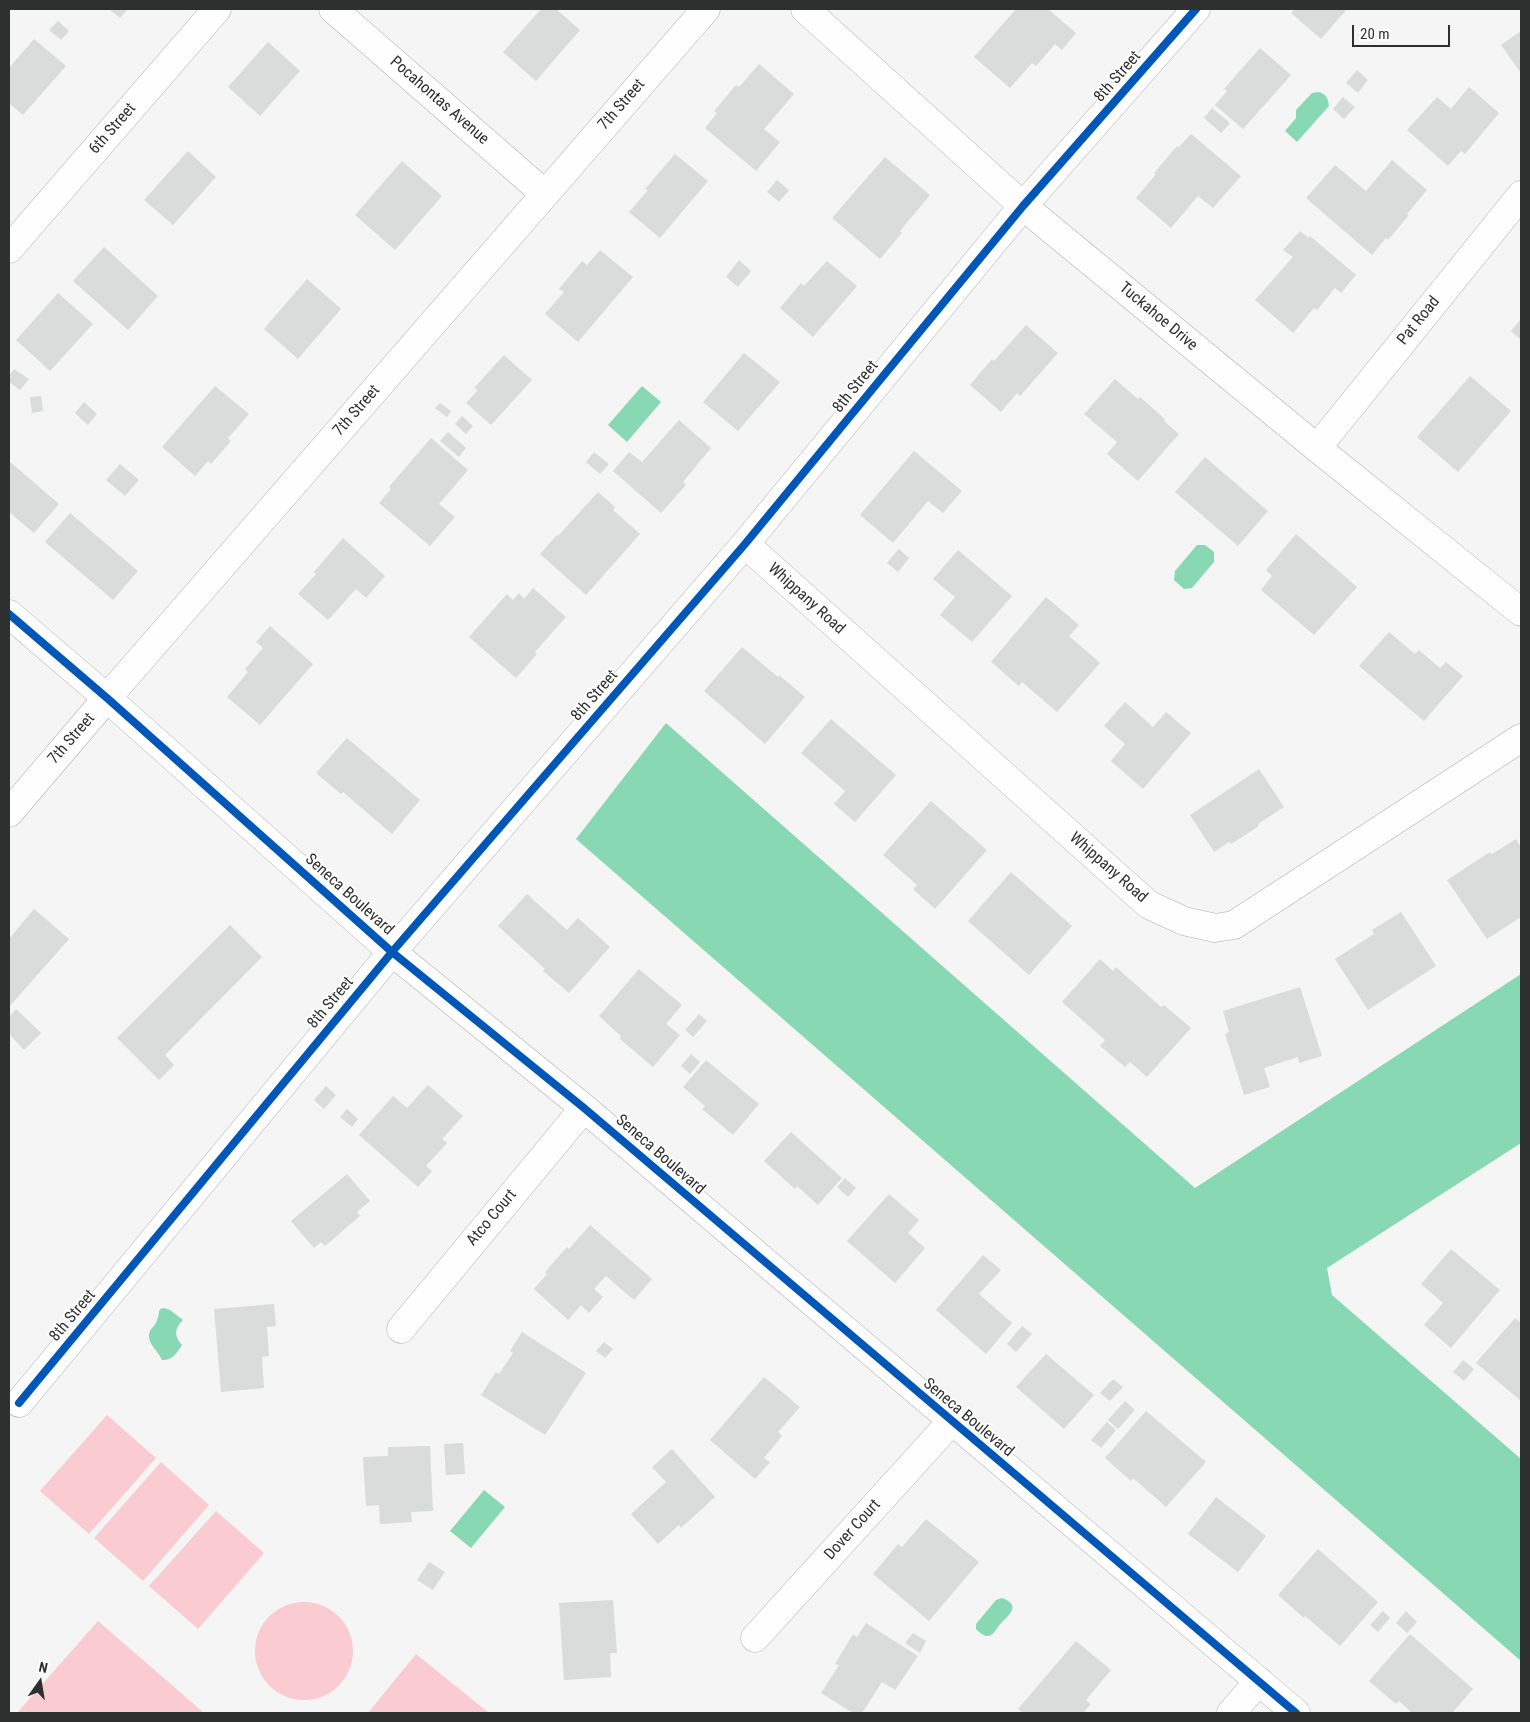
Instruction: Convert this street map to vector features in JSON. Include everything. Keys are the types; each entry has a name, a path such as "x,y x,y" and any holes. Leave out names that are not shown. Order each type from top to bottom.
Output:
{"street":[{"name":"6th Street","path":"9,249 217,9"},
{"name":"Pocahontas Avenue","path":"333,9 545,194"},
{"name":"7th Street","path":"9,813 706,9"},
{"name":"Tuckahoe Drive","path":"805,9 1023,206 1317,448 1521,612"},
{"name":"8th Street","path":"18,1403 392,952 745,544 1023,206 1196,9"},
{"name":"Pat Road","path":"1317,448 1521,195"},
{"name":"Whippany Road","path":"745,544 1149,905 1184,921 1216,928 1234,925 1521,738"},
{"name":"Seneca Boulevard","path":"9,614 107,698 392,952 584,1108 951,1422 1296,1713"},
{"name":"Atco Court","path":"401,1329 584,1108"},
{"name":"Dover Court","path":"755,1638 951,1422"},
{"path":"1231,1713 1259,1681"}],"shaded area":[{"path":"1319,92 1326,97 1329,106 1297,142 1285,131 1296,118 1296,110 1312,93"},
{"path":"642,386 661,402 627,442 608,425"},
{"path":"1197,545 1205,545 1214,552 1214,562 1192,588 1184,589 1174,580 1175,571"},
{"path":"666,723 1195,1188 1521,974 1521,1143 1327,1268 1332,1295 1521,1459 1521,1661 576,839"},
{"path":"160,1309 170,1310 183,1320 176,1332 176,1336 182,1345 171,1358 162,1360 149,1339 149,1335"},
{"path":"107,1415 156,1458 89,1534 40,1491"},
{"path":"161,1462 209,1505 143,1581 94,1538"},
{"path":"484,1490 505,1507 471,1548 450,1531"},
{"path":"216,1511 264,1553 198,1629 149,1586"},
{"path":"1002,1598 1009,1601 1012,1605 1011,1612 990,1636 980,1633 976,1629 976,1624 996,1600"},
{"path":"304,1602 323,1606 339,1616 349,1632 353,1651 349,1670 339,1686 323,1696 304,1700 285,1696 269,1686 259,1670 255,1651 259,1632 269,1616 285,1606"},
{"path":"98,1621 204,1713 17,1713"},
{"path":"416,1654 489,1713 368,1713"}],"building":[{"path":"109,9 128,9 120,18"},
{"path":"541,9 556,9 580,30 536,81 503,52"},
{"path":"1016,9 1048,9 1076,33 1062,50 1055,44 1036,66 1032,63 1010,88 974,57"},
{"path":"1295,9 1347,9 1321,39 1291,13"},
{"path":"58,21 69,31 61,40 49,30"},
{"path":"1521,31 1521,73 1501,45"},
{"path":"34,39 66,66 23,115 9,103 9,68"},
{"path":"268,42 300,71 260,116 228,87"},
{"path":"1260,48 1291,75 1243,129 1215,105 1227,91 1224,89"},
{"path":"759,64 794,94 764,129 780,142 756,171 705,128 717,113 714,111 736,85 739,87"},
{"path":"1357,70 1368,80 1358,93 1346,83"},
{"path":"1469,87 1499,113 1465,154 1461,151 1448,166 1407,130 1437,97 1451,109"},
{"path":"1343,97 1355,107 1344,119 1333,109"},
{"path":"1212,108 1230,123 1221,133 1204,118"},
{"path":"1191,134 1241,176 1213,208 1198,196 1171,228 1136,198 1177,146 1179,147"},
{"path":"188,151 216,177 173,225 144,200"},
{"path":"675,154 708,181 660,238 629,212 648,190 645,189"},
{"path":"885,157 930,195 880,259 832,218"},
{"path":"1392,160 1427,190 1388,240 1386,238 1372,255 1306,198 1335,165 1366,191"},
{"path":"402,161 442,196 395,250 355,215"},
{"path":"777,180 789,190 779,202 767,192"},
{"path":"1300,231 1309,238 1310,236 1356,275 1341,293 1335,288 1317,310 1314,308 1293,333 1255,300 1293,257 1283,250"},
{"path":"104,247 158,296 128,330 73,281"},
{"path":"600,250 633,277 578,342 545,314 564,292 559,289 582,261 587,265"},
{"path":"739,260 751,271 738,287 726,277"},
{"path":"827,261 857,286 813,337 780,308 801,283 804,286"},
{"path":"307,279 341,309 298,359 264,329"},
{"path":"58,293 93,324 50,371 16,340"},
{"path":"1521,319 1521,340 1511,331"},
{"path":"1026,325 1058,353 1020,396 1017,393 1001,412 970,385 992,359 994,361"},
{"path":"744,353 780,382 738,431 703,402"},
{"path":"504,355 532,380 491,425 466,403 478,390 474,388"},
{"path":"14,369 29,379 20,390 9,382 9,376"},
{"path":"1470,376 1511,411 1458,472 1417,437"},
{"path":"1115,379 1138,399 1140,397 1179,434 1138,481 1107,454 1117,442 1084,414"},
{"path":"215,386 249,414 228,438 231,441 211,464 208,461 195,476 162,447"},
{"path":"41,396 43,411 32,413 30,397"},
{"path":"84,402 97,414 88,425 75,413"},
{"path":"440,403 451,411 447,417 435,408"},
{"path":"462,416 473,426 466,434 455,424"},
{"path":"679,420 711,448 683,482 686,485 661,513 613,471 629,452 642,462"},
{"path":"448,432 466,448 459,457 440,441"},
{"path":"431,438 468,470 439,504 455,517 430,546 379,503 391,489 389,487"},
{"path":"914,451 962,491 943,513 928,501 893,543 860,515"},
{"path":"594,452 609,464 600,474 586,462"},
{"path":"1205,457 1268,511 1238,546 1175,492"},
{"path":"9,461 59,504 34,533 9,512"},
{"path":"120,464 139,480 125,496 106,480"},
{"path":"598,492 615,507 613,510 640,534 586,595 540,554"},
{"path":"70,513 138,571 113,600 45,542"},
{"path":"1296,534 1357,587 1314,635 1261,590 1272,576 1266,570"},
{"path":"343,538 385,576 366,598 356,589 328,620 298,594 316,574 314,572"},
{"path":"899,549 909,558 898,572 887,563"},
{"path":"958,550 1012,596 972,642 940,615 955,597 933,579"},
{"path":"533,588 566,617 535,652 537,654 516,678 469,637 507,594 513,600 519,593 524,599"},
{"path":"1046,597 1079,625 1069,636 1100,663 1057,712 1022,682 1019,686 991,662"},
{"path":"270,626 313,664 260,725 227,697 248,672 245,669 263,648 256,642"},
{"path":"1389,632 1415,654 1419,650 1440,668 1446,662 1463,676 1424,721 1359,666"},
{"path":"742,647 805,697 765,744 704,691"},
{"path":"1125,702 1153,727 1166,712 1191,733 1143,789 1111,761 1125,744 1104,726"},
{"path":"831,719 896,775 855,822 834,804 845,791 801,753"},
{"path":"347,738 420,800 392,834 343,792 341,794 316,773"},
{"path":"1259,769 1284,807 1231,844 1229,842 1214,852 1190,815"},
{"path":"931,801 987,850 935,909 913,889 917,885 883,855"},
{"path":"1516,839 1521,847 1521,917 1487,939 1447,880 1490,852 1492,854"},
{"path":"1011,872 1072,926 1029,975 968,921"},
{"path":"527,894 567,930 578,918 610,947 569,993 543,971 545,969 498,926"},
{"path":"34,909 69,939 9,1007 9,939"},
{"path":"1401,912 1436,966 1368,1010 1335,959 1374,934 1372,930"},
{"path":"230,925 262,957 165,1055 174,1065 159,1080 117,1038"},
{"path":"1100,959 1113,971 1116,967 1161,1007 1164,1005 1191,1028 1147,1077 1130,1062 1125,1067 1100,1046 1105,1040 1062,1002"},
{"path":"639,969 682,1005 666,1024 680,1035 653,1067 620,1039 621,1036 599,1016"},
{"path":"1300,987 1322,1056 1299,1063 1298,1057 1264,1068 1270,1087 1244,1095 1225,1034 1229,1032 1223,1011"},
{"path":"16,1009 41,1033 24,1050 9,1034 9,1017"},
{"path":"699,1014 707,1021 693,1037 685,1030"},
{"path":"691,1054 700,1062 690,1074 681,1066"},
{"path":"706,1060 759,1104 733,1135 702,1109 705,1106 683,1087"},
{"path":"428,1085 463,1116 442,1139 447,1143 426,1166 432,1171 418,1187 359,1135 393,1096 407,1108"},
{"path":"326,1086 336,1095 324,1109 314,1100"},
{"path":"347,1109 358,1119 352,1127 340,1117"},
{"path":"791,1132 842,1178 818,1205 797,1186 795,1189 764,1161"},
{"path":"347,1174 370,1201 357,1212 360,1216 325,1246 321,1242 314,1248 291,1221"},
{"path":"845,1178 856,1188 848,1197 837,1187"},
{"path":"889,1194 919,1220 908,1233 925,1248 895,1283 847,1241"},
{"path":"590,1225 652,1279 634,1300 606,1276 594,1289 603,1297 589,1313 581,1305 568,1320 534,1289 547,1274 545,1272"},
{"path":"1451,1249 1500,1290 1451,1348 1424,1325 1443,1303 1421,1284"},
{"path":"983,1255 1001,1270 979,1294 1012,1323 986,1354 936,1310"},
{"path":"274,1304 276,1326 267,1327 269,1356 262,1357 264,1388 221,1392 214,1309"},
{"path":"1515,1318 1521,1323 1521,1401 1476,1363"},
{"path":"1022,1326 1032,1334 1016,1352 1007,1344"},
{"path":"522,1332 586,1373 545,1435 481,1395 496,1372 499,1374 513,1353 510,1351"},
{"path":"604,1342 613,1349 605,1358 596,1351"},
{"path":"1046,1354 1094,1395 1064,1429 1016,1387"},
{"path":"1463,1360 1474,1369 1464,1381 1453,1372"},
{"path":"764,1377 800,1407 778,1432 782,1436 764,1458 770,1462 755,1479 710,1440"},
{"path":"1113,1379 1123,1387 1110,1401 1100,1393"},
{"path":"1125,1401 1135,1410 1118,1429 1108,1420"},
{"path":"1146,1411 1206,1462 1166,1507 1133,1478 1131,1481 1105,1458"},
{"path":"1107,1422 1116,1430 1101,1448 1091,1440"},
{"path":"463,1443 465,1474 446,1475 444,1444"},
{"path":"430,1446 433,1511 411,1512 412,1522 380,1524 379,1505 366,1506 363,1457 388,1456 388,1447"},
{"path":"672,1449 715,1497 681,1528 679,1525 658,1544 631,1514 666,1482 652,1467"},
{"path":"1216,1497 1266,1536 1238,1572 1188,1534"},
{"path":"926,1519 979,1562 929,1621 873,1574 898,1544 902,1547"},
{"path":"1318,1549 1378,1602 1340,1646 1278,1595"},
{"path":"429,1562 445,1572 433,1590 417,1580"},
{"path":"613,1600 617,1653 610,1653 611,1677 564,1680 559,1603"},
{"path":"1383,1611 1390,1618 1378,1632 1370,1625"},
{"path":"1406,1611 1417,1622 1407,1633 1396,1623"},
{"path":"866,1623 918,1656 895,1690 882,1682 862,1713 853,1713 821,1693 839,1665 835,1664 853,1634 857,1637"},
{"path":"913,1633 926,1641 920,1653 905,1643"},
{"path":"1410,1634 1473,1689 1452,1713 1412,1713 1399,1701 1396,1704 1369,1681"},
{"path":"1076,1641 1111,1670 1086,1700 1091,1704 1083,1713 1023,1713 1018,1709"}],"cycle path":[{"path":"19,1403 392,952 745,544 1023,206 1196,9"},
{"path":"9,614 107,698 392,952 584,1108 1296,1713"}]}
